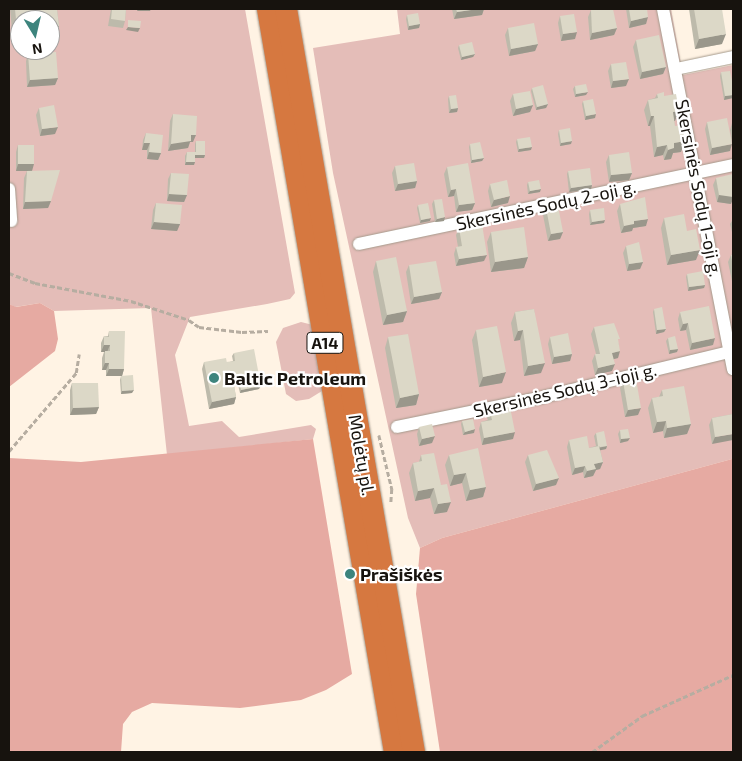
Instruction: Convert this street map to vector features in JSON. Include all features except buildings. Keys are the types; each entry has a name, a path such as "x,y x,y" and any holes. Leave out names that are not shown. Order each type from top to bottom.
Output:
{"highway":[{"name":"Molėtų pl.","path":"268,9 395,752"},
{"name":"Molėtų pl.","path":"286,9 414,752"}],"street":[{"name":"Skersinės Sodų 1-oji g.","path":"663,9 732,352 733,369"},
{"path":"676,69 733,58"},
{"name":"Skersinės Sodų 2-oji g.","path":"359,244 733,165"},
{"path":"9,189 11,221"},
{"name":"Skersinės Sodų 3-ioji g.","path":"397,427 544,396 732,352"}],"path":[{"path":"9,273 35,283 131,300 189,320 198,328 242,332 268,331"},
{"path":"9,450 76,373 79,354"},
{"path":"592,752 642,716 733,675"},
{"path":"552,752 579,752"}],"shaded area":[{"path":"9,9 245,9 295,293 290,299 190,317 175,355 189,426 222,421 239,437 311,425 316,429 313,439 167,455 151,308 54,311 40,303 15,307 9,304"},
{"path":"397,9 671,9 683,75 733,65 733,466 732,459 442,538 420,548 408,518 333,173 313,48 400,34"},
{"path":"40,303 54,311 58,339 55,351 9,387 9,304 16,307"},
{"path":"301,322 313,325 322,391 309,399 296,401 286,394 276,342 283,328"},
{"path":"313,439 352,674 326,690 301,700 240,708 152,703 132,712 123,724 121,752 9,752 9,458 81,462"},
{"path":"732,459 733,752 440,752 416,594 420,548 442,538"}],"place":[{"name":"Baltic Petroleum","path":"214,378"},
{"name":"Prašiškės","path":"350,574"}]}
